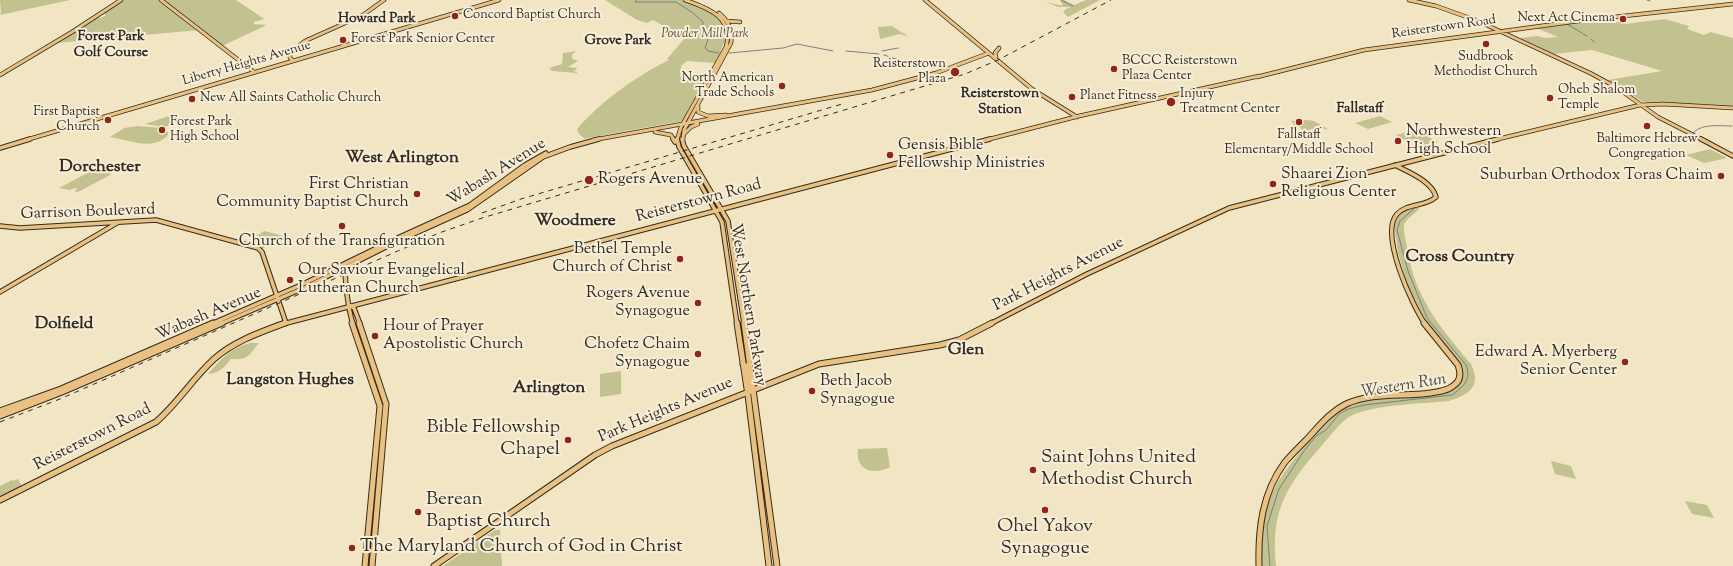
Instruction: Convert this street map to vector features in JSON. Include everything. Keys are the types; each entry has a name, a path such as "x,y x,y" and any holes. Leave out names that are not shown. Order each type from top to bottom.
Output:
{"main road":[{"path":"0,75 72,32 121,0"},
{"path":"161,0 254,72"},
{"path":"293,61 290,58 290,54 296,47 327,30 362,15 384,0"},
{"name":"Liberty Heights Avenue","path":"0,148 500,0"},
{"path":"678,144 677,136 682,124 727,45 729,36 725,24 719,16 703,6 685,0"},
{"path":"683,136 698,104 732,43 732,31 727,21 711,8 691,0"},
{"path":"925,0 1034,90 1077,117"},
{"path":"1409,0 1436,6 1501,31 1606,81 1665,121 1733,156"},
{"name":"Reisterstown Road","path":"1077,117 1182,94 1364,50 1501,31 1732,4"},
{"path":"727,21 740,22"},
{"path":"974,58 982,53 983,49 980,46"},
{"path":"997,59 995,53 1000,48"},
{"name":"Wabash Avenue","path":"688,123 714,120 882,88 936,73 989,52"},
{"path":"974,58 988,56 997,59"},
{"name":"Wabash Avenue","path":"0,411 39,398 278,300 408,233 470,205 525,164 551,151 583,140 688,123 881,86 933,72 974,58"},
{"path":"1290,68 1298,70 1302,65"},
{"name":"Reisterstown Road","path":"0,500 156,422 168,413 206,367 220,354 238,343 286,323 349,305 1077,117 1191,90 1259,76"},
{"path":"1182,94 1191,90"},
{"path":"698,104 698,111 703,115 728,115"},
{"path":"1122,108 1130,104"},
{"name":"Park Heights Avenue","path":"434,566 602,451 747,391 820,364 940,345 955,341 1089,273 1221,210 1514,134 1640,105 1663,104 1733,108"},
{"path":"1066,110 1079,115 1098,112"},
{"path":"683,136 693,126 714,120"},
{"name":"Wabash Avenue","path":"345,266 473,207 549,154 586,142 682,124"},
{"path":"642,132 666,133 673,136 678,144"},
{"name":"West Northern Parkway","path":"683,136 684,146 722,209 728,222 754,389 777,566"},
{"name":"West Northern Parkway","path":"678,144 722,222 747,391 769,566"},
{"path":"1258,566 1258,543 1261,517 1274,480 1280,469 1328,415 1355,401 1444,390 1454,386 1459,380 1460,373 1458,365 1426,325 1412,304 1398,263 1392,230 1394,219 1400,212 1408,207 1436,198 1436,194 1432,188 1394,165"},
{"path":"697,178 700,178 703,183 706,183"},
{"name":"Garrison Boulevard","path":"0,226 20,228 156,220 259,249 262,252 278,300"},
{"path":"0,292 119,222"},
{"path":"408,233 413,234"},
{"path":"345,266 346,289 349,305 348,310 380,406 365,566"},
{"path":"278,300 286,323"},
{"path":"349,305 354,308 386,404 372,566"},
{"name":"Wabash Avenue","path":"0,416 40,401 167,345"},
{"path":"743,364 747,367 751,388 754,389"}],"green space":[{"path":"0,0 70,0 0,15"},
{"name":"Forest Park Golf Course","path":"122,0 236,0 264,19 254,22 254,24 267,25 222,46 199,30 56,43 98,16 100,18 105,16 105,14 99,15"},
{"name":"Powder Mill Park","path":"605,0 682,0 712,13 718,18 725,28 726,39 715,63 687,61 681,66 680,76 686,81 705,80 682,121 585,139 579,134 577,129 608,99 632,81 669,60 667,59 685,38 653,20 647,23 637,20"},
{"path":"1060,0 1064,0 1074,5 1086,0 1100,0 1068,17 1063,12 1071,7 1058,7 1046,2 1063,6"},
{"path":"1607,19 1625,24 1665,19 1689,26 1687,29 1704,35 1711,32 1733,38 1733,107 1643,102 1608,80 1662,71 1592,50 1554,54 1520,38 1537,36 1545,38 1558,37 1536,28"},
{"path":"892,26 909,37 900,34 880,39 878,27"},
{"path":"576,51 572,55 572,59 578,61 568,67 577,68 573,71 577,73 552,71 549,68 562,64 563,53"},
{"path":"169,116 178,122 165,127 145,124"},
{"path":"1380,116 1392,122 1368,129 1355,123"},
{"path":"1291,121 1314,121 1328,129 1310,129 1312,132 1304,132 1300,127 1296,127"},
{"path":"137,126 162,128 160,130 168,132 168,135 155,143 147,144 110,137 124,128"},
{"path":"1415,130 1438,142 1426,145 1436,150 1425,152 1414,146 1424,145 1414,139 1408,142 1396,135"},
{"path":"1710,149 1727,158 1704,163 1686,155"},
{"path":"95,169 112,174 78,192 74,191 78,189 75,188 70,190 59,188"},
{"path":"1417,206 1420,207 1404,225 1410,265 1422,296 1430,310 1439,324 1471,364 1475,378 1474,384 1468,392 1456,399 1377,408 1355,414 1342,422 1300,471 1291,485 1279,512 1276,528 1276,566 1262,566 1261,545 1263,527 1266,510 1271,496 1278,482 1299,453 1331,417 1345,408 1368,401 1394,397 1444,393 1458,386 1462,379 1463,375 1460,365 1425,321 1410,293 1398,253 1394,224 1400,215"},
{"path":"264,231 292,238 263,248 246,243"},
{"path":"251,343 259,343 248,356 241,359 231,359 221,370 208,374 227,354 238,347"},
{"path":"621,371 621,394 600,397 600,374"},
{"path":"887,448 890,467 884,470 872,471 866,469 859,462 858,449"},
{"path":"1551,461 1571,466 1576,479 1555,474"},
{"path":"18,479 22,486 0,496 0,486 12,480"},
{"path":"1685,501 1707,505 1714,518 1692,514"},
{"path":"495,530 500,530 502,566 443,566"}],"waterway":[{"path":"636,0 635,2 676,2 693,13 703,22 702,32 708,40 705,48 708,51 719,53"},
{"path":"1061,0 1073,6"},
{"path":"1567,24 1587,36"},
{"path":"1591,39 1594,42"},
{"path":"729,53 783,48 797,44 833,51"},
{"path":"882,51 898,48"},
{"path":"846,51 879,54"},
{"path":"884,55 920,67"},
{"path":"1692,134 1700,128 1732,126"},
{"path":"1667,141 1686,136"},
{"name":"Western Run","path":"1270,566 1267,526 1279,489 1304,451 1316,436 1326,430 1339,414 1348,409 1364,405 1452,395 1463,386 1467,379 1468,370 1466,365 1427,318 1408,271 1397,230 1400,221 1417,206"}],"railway":[{"path":"0,422 60,399 439,233 482,218 965,74 998,60 1111,0"},
{"path":"482,213 521,199 842,104"}],"place":[{"name":"Concord Baptist Church","path":"455,16"},
{"name":"Next Act Cinema","path":"1623,19"},
{"name":"Forest Park Senior Center","path":"343,40"},
{"name":"Sudbrook Methodist Church","path":"1486,44"},
{"name":"BCCC Reisterstown Plaza Center","path":"1114,69"},
{"name":"Reisterstown Plaza","path":"955,72"},
{"name":"North American Trade Schools","path":"782,86"},
{"name":"Planet Fitness","path":"1072,97"},
{"name":"Oheb Shalom Temple","path":"1550,98"},
{"name":"New All Saints Catholic Church","path":"192,99"},
{"name":"Injury Treatment Center","path":"1171,102"},
{"name":"First Baptist Church","path":"108,120"},
{"name":"Fallstaff Elementary/Middle School","path":"1299,122"},
{"name":"Baltimore Hebrew Congregation","path":"1647,126"},
{"name":"Forest Park High School","path":"162,130"},
{"name":"Northwestern High School","path":"1398,141"},
{"name":"Gensis Bible Fellowship Ministries","path":"890,155"},
{"name":"Suburban Orthodox Toras Chaim","path":"1721,176"},
{"name":"Rogers Avenue","path":"589,180"},
{"name":"Shaarei Zion Religious Center","path":"1273,184"},
{"name":"First Christian Community Baptist Church","path":"417,194"},
{"name":"Church of the Transfiguration","path":"342,226"},
{"name":"Bethel Temple Church of Christ","path":"680,259"},
{"name":"Our Saviour Evangelical Lutheran Church","path":"290,280"},
{"name":"Rogers Avenue Synagogue","path":"698,303"},
{"name":"Hour of Prayer Apostolistic Church","path":"375,336"},
{"name":"Chofetz Chaim Synagogue","path":"698,354"},
{"name":"Edward A. Myerberg Senior Center","path":"1625,362"},
{"name":"Beth Jacob Synagogue","path":"812,391"},
{"name":"Bible Fellowship Chapel","path":"568,440"},
{"name":"Saint Johns United Methodist Church","path":"1033,470"},
{"name":"Ohel Yakov Synagogue","path":"1045,510"},
{"name":"Berean Baptist Church","path":"418,512"},
{"name":"The Maryland Church of God in Christ","path":"352,548"}],"district":[{"name":"Howard Park","path":"377,20"},
{"name":"Grove Park","path":"618,42"},
{"name":"Forest Park Golf Course","path":"111,46"},
{"name":"Reisterstown Station","path":"1000,104"},
{"name":"Fallstaff","path":"1360,110"},
{"name":"West Arlington","path":"402,159"},
{"name":"Dorchester","path":"100,168"},
{"name":"Woodmere","path":"575,222"},
{"name":"Cross Country","path":"1460,258"},
{"name":"Dolfield","path":"64,325"},
{"name":"Glen","path":"966,351"},
{"name":"Langston Hughes","path":"290,381"},
{"name":"Arlington","path":"549,389"}]}
